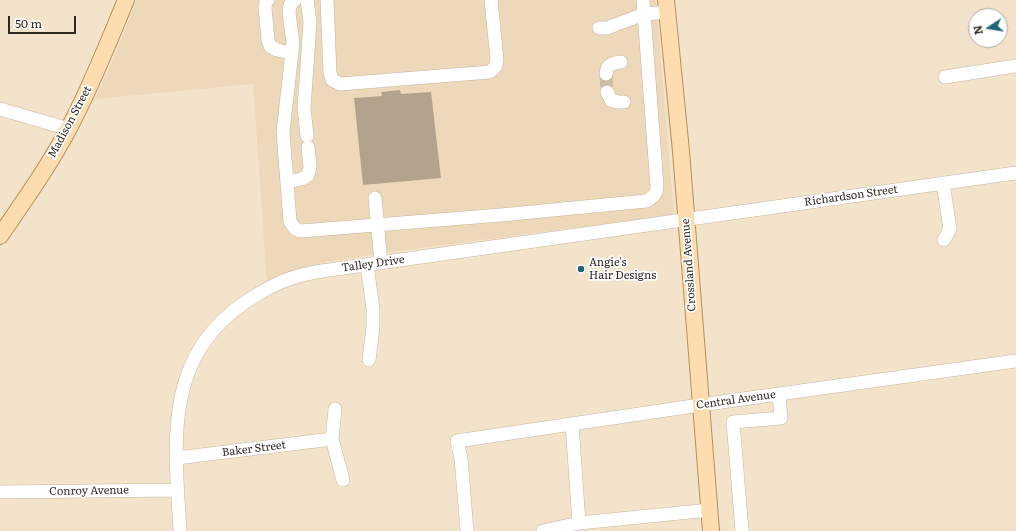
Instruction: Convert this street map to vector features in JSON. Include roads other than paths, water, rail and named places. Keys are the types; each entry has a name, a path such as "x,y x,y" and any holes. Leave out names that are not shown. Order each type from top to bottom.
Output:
{"main road":[{"name":"Madison Street","path":"0,236 42,174 69,129 102,60 126,0"},
{"name":"Crossland Avenue","path":"666,6 686,220 711,531"}],"street":[{"path":"268,0 265,8 268,40 270,46 277,50 292,53"},
{"path":"286,182 302,179 308,175 310,167 304,108 310,22 308,0"},
{"path":"327,0 330,73 332,80 340,84 490,72 496,66 497,60 491,0"},
{"path":"291,1 289,13 293,39 284,120 283,145 290,221 292,226 301,231 646,201 651,198 657,191 657,186 643,0"},
{"path":"598,28 607,28 666,6"},
{"path":"606,74 608,66 612,63 621,62"},
{"path":"945,77 1016,66"},
{"path":"607,92 611,100 624,102"},
{"path":"284,120 304,108"},
{"path":"0,109 69,129"},
{"name":"Richardson Street","path":"686,220 1016,173"},
{"path":"943,183 950,230 944,240"},
{"path":"375,198 381,263"},
{"name":"Talley Drive","path":"180,531 177,420 180,396 185,379 198,351 218,325 240,306 276,283 300,274 686,220"},
{"path":"367,265 373,309 373,327 369,360"},
{"name":"Central Avenue","path":"467,531 461,458 456,441 1016,361"},
{"path":"742,531 734,422 781,418 779,394"},
{"path":"335,409 332,439 343,480"},
{"path":"572,424 579,523"},
{"name":"Baker Street","path":"177,458 332,439"},
{"name":"Conroy Avenue","path":"0,492 178,490"},
{"path":"543,531 579,523 710,510"}],"tunnel":[{"path":"606,74 607,92"}],"place":[{"name":"Angie's Hair Designs","path":"581,269"}]}
